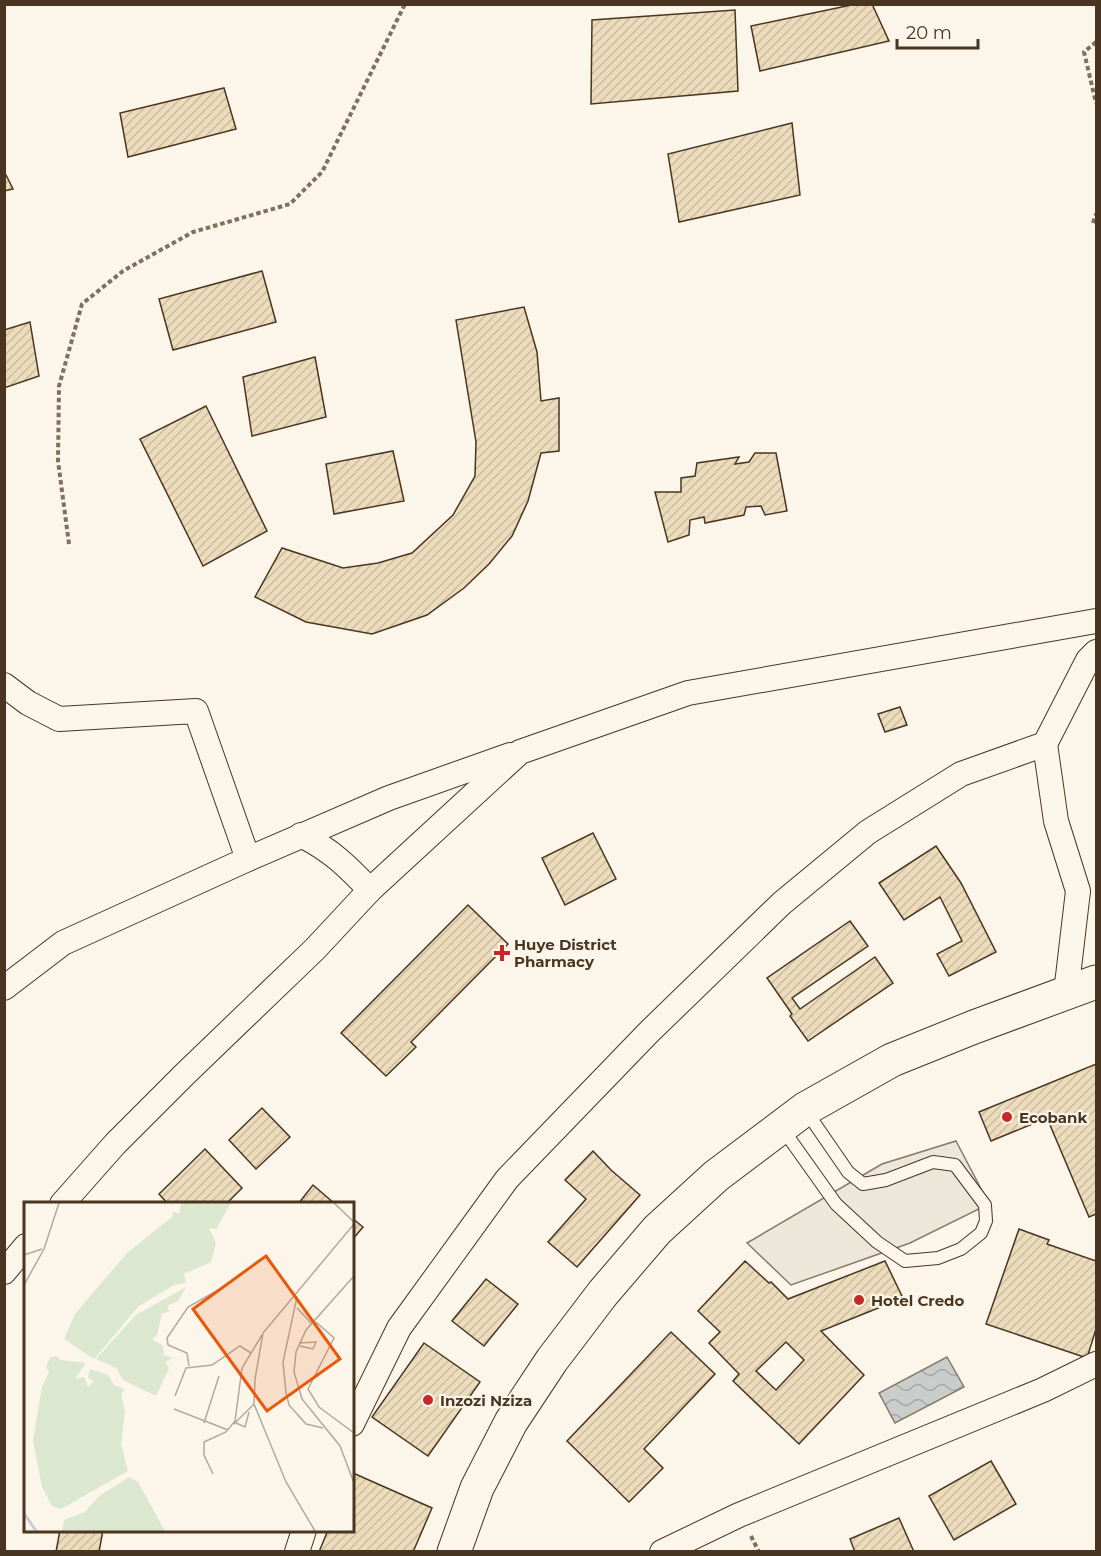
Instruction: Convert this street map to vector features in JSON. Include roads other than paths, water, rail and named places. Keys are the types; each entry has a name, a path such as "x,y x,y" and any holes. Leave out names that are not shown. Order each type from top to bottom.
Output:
{"highway":[{"path":"454,1551 477,1488 511,1422 552,1360 603,1293 665,1222 716,1176 793,1118 892,1060 1096,981"}],"street":[{"path":"4,988 63,943 389,798 688,693 1096,621"},
{"path":"1066,993 1078,891 1056,821 1045,744 1088,660 1096,652"},
{"path":"4,685 28,703 59,719 196,711 248,859"},
{"path":"354,1420 399,1328 507,1179 649,1032 782,903 868,832 961,774 1045,744"},
{"path":"63,1202 123,1136 315,949 369,890 520,752"},
{"path":"301,836 331,852 369,890"},
{"path":"1078,891 1096,910"},
{"path":"4,1272 24,1248"},
{"path":"662,1551 739,1515 1043,1390 1096,1364"},
{"path":"297,1551 303,1532"}],"lane":[{"path":"793,1118 863,1184 886,1180 933,1162 955,1165 985,1205 986,1221 981,1233 961,1249 938,1258 905,1261 878,1242 836,1204 793,1118"}],"water":[{"path":"947,1357 964,1387 895,1423 879,1393"}],"place":[{"name":"Huye District Pharmacy","path":"502,953"},
{"name":"Ecobank","path":"1007,1117"},
{"name":"Hotel Credo","path":"859,1300"},
{"name":"Inzozi Nziza","path":"428,1400"}]}
